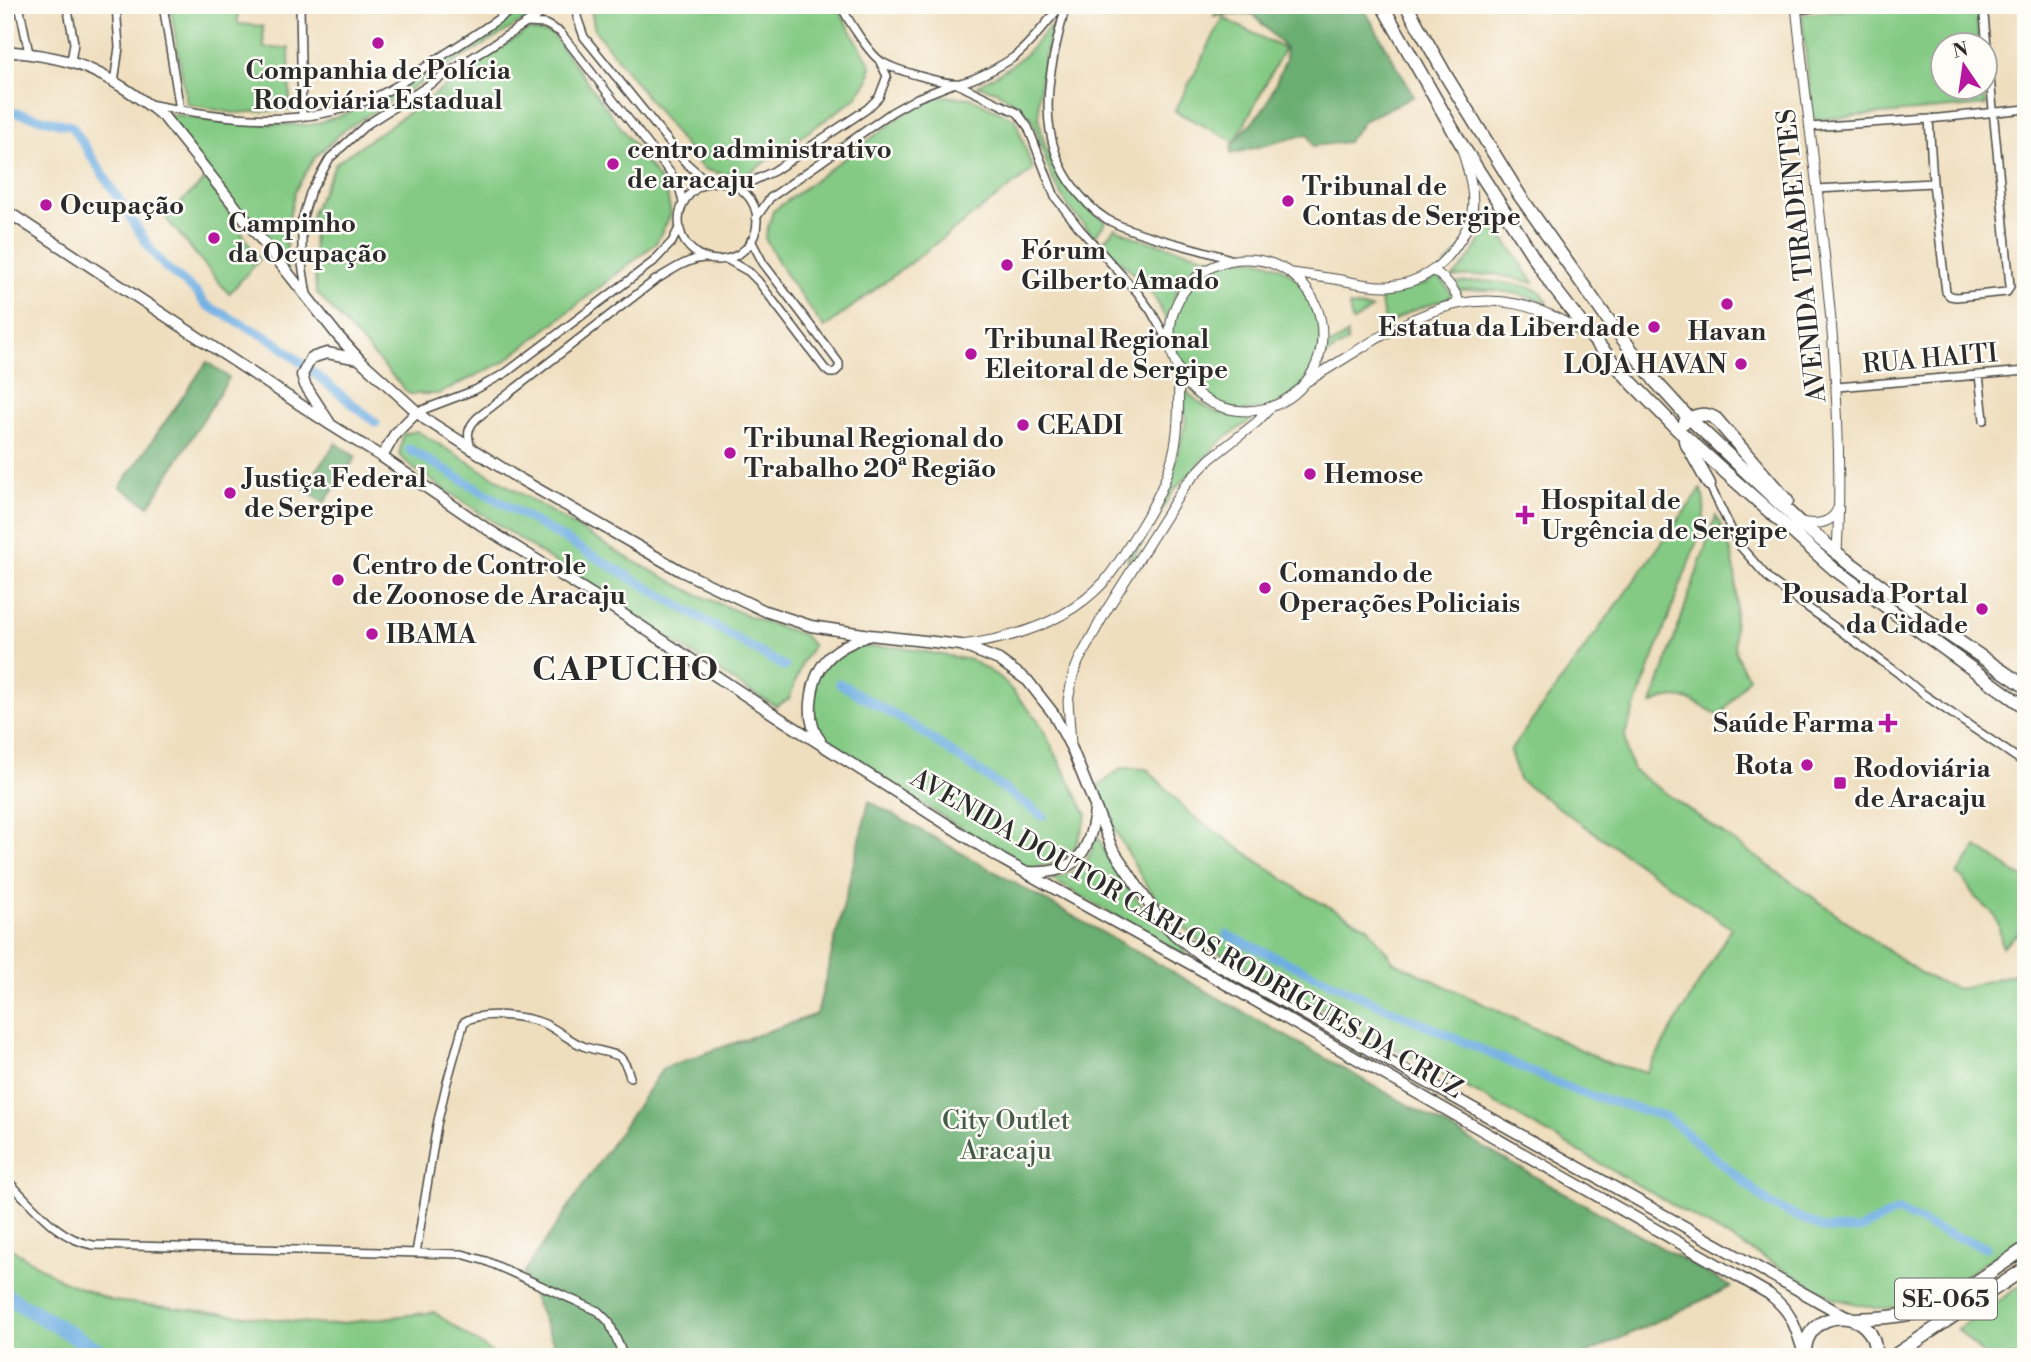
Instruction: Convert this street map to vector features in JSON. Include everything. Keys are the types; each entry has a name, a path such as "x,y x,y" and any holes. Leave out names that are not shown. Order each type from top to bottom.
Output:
{"main road":[{"path":"1382,5 1460,142 1551,284 1594,340 1633,384 1679,430 1834,569 2026,708"},
{"path":"1405,5 1520,196 1611,323 1656,382 1689,419 1837,553 1930,622 2026,687"},
{"path":"5,51 71,62 114,83 164,117 359,359 416,412 471,449 681,571 765,611 811,626 961,645 999,660 1027,681 1053,713 1072,749"},
{"name":"AVENIDA DOUTOR CARLOS RODRIGUES DA CRUZ","path":"5,210 383,457 487,529 1025,872 1769,1294 1784,1306 1790,1315 1804,1355"},
{"path":"331,425 305,385 302,375 311,358 327,353 359,359"},
{"path":"383,457 395,435 416,412"},
{"path":"1679,430 1689,419 1703,414 1709,414 1716,419 1788,502 1800,522"},
{"path":"1679,430 1709,484"},
{"path":"823,745 815,734 811,717 818,670 835,652 870,635"},
{"name":"AVENIDA DOUTOR CARLOS RODRIGUES DA CRUZ","path":"1072,749 1112,848 1155,913 1174,934 1203,957 1851,1318"},
{"path":"1025,872 1044,873 1062,869 1077,861 1090,840 1096,809"},
{"name":"SE-065","path":"1851,1318 1891,1317 1928,1308 1986,1275 2026,1248"},
{"name":"SE-065","path":"1892,1357 2026,1268"},
{"path":"1804,1355 1808,1336 1815,1327 1834,1317 1851,1318 1866,1328 1872,1337 1875,1357"}],"street":[{"path":"19,5 29,53"},
{"path":"66,5 74,45 71,62"},
{"path":"114,83 119,47 116,5"},
{"path":"163,5 180,110"},
{"path":"300,5 302,117"},
{"path":"147,103 228,118 268,119 302,117 352,106 391,89 519,5"},
{"path":"308,299 302,264 302,220 310,193 330,158 366,125 555,5"},
{"path":"578,5 577,17 584,37 686,163 709,183"},
{"path":"738,188 774,171 867,109 878,97 887,76 841,5"},
{"path":"471,449 468,431 477,418 654,281 694,258 716,260 736,255 751,240 757,218 770,198 892,112 917,98 979,76 1013,57 1064,5"},
{"path":"1064,5 1048,87 1048,114 1056,157 1070,183 1086,203 1114,223 1234,260 1270,263 1290,273 1307,289 1318,311 1322,330 1321,347 1314,368 1304,383"},
{"path":"1796,8 1836,5"},
{"path":"1929,119 1933,183 1946,292 1955,297 2007,292 2010,286 1983,5"},
{"name":"AVENIDA TIRADENTES","path":"1796,8 1837,387 1837,553"},
{"path":"526,23 545,24 560,32 672,175 683,203"},
{"path":"880,62 933,79 956,83 1018,113 1028,127 1055,197 1151,311 1170,345 1179,371 1190,387 1214,404 1246,411 1272,406 1289,397 1304,383 1421,315 1459,303 1517,303 1543,311 1594,340"},
{"path":"1809,127 2026,110"},
{"path":"1290,273 1380,286 1409,282 1434,271 1461,239 1472,212 1473,193 1460,142"},
{"path":"705,258 693,251 684,241 679,228 683,203 699,187 709,183 729,184 738,188 754,206 757,218"},
{"path":"1816,189 1933,183"},
{"path":"416,412 475,390 507,372 653,262 666,250 679,228"},
{"path":"726,258 758,281 825,369 830,373 836,371 839,363 763,262 751,240"},
{"path":"1170,345 1171,316 1183,292 1208,269 1234,260"},
{"path":"1434,271 1453,288 1459,303"},
{"path":"961,645 994,641 1024,632 1066,613 1103,583 1118,564 1157,500 1169,472 1177,430 1179,371"},
{"name":"RUA HAITI","path":"1837,387 2026,371"},
{"path":"1979,375 1984,420"},
{"path":"1072,749 1068,701 1073,675 1086,647 1186,484 1210,459 1257,422 1272,406"},
{"path":"1709,484 1739,545 1770,580 1923,694 2026,764"},
{"path":"1800,522 1811,524 1832,518 1839,503"},
{"path":"1118,564 1132,570"},
{"path":"416,1253 437,1125 464,1022 478,1016 501,1016 547,1025 578,1044 618,1055 630,1077"},
{"path":"5,1178 64,1235 81,1243 462,1254 478,1258 595,1310 609,1322 624,1357"}],"green space":[{"path":"170,5 238,5 238,24 263,26 264,48 289,48 290,110 233,113 187,104"},
{"path":"530,5 549,5 344,130 315,157 295,191 286,231 288,271 163,113 235,123 311,125 389,96"},
{"path":"593,5 836,5 871,65 868,81 855,99 748,174 735,177 703,169 595,30 591,10"},
{"path":"1220,5 1362,5 1414,96 1365,120 1347,142 1313,146 1308,134 1231,154 1232,145 1266,106 1286,59 1285,48 1253,14 1214,16"},
{"path":"1902,5 1975,5 1978,32 1930,32 1930,102 1986,102 1986,105 1812,120 1802,14"},
{"path":"1223,18 1284,49 1235,142 1175,111"},
{"path":"1053,23 1039,98 1042,135 1048,153 1066,184 1091,211 1106,222 1094,237 1068,206 1051,176 1032,118 996,91 977,86 1026,54"},
{"path":"527,30 552,34 666,189 671,214 656,243 504,362 438,394 409,394 316,292 312,213 336,163"},
{"path":"940,96 971,98 1015,119 1033,170 824,328 784,272 765,238 773,211 912,108"},
{"name":"Campinho da Ocupação","path":"207,178 259,260 229,294 165,217"},
{"path":"1480,197 1485,208 1479,226 1467,250 1449,271 1445,265 1459,251 1469,235"},
{"path":"1489,216 1534,283 1495,274 1453,277 1476,249"},
{"path":"1115,228 1137,238 1213,258 1176,292 1168,323 1142,281 1101,244"},
{"path":"1245,259 1274,265 1299,281 1315,306 1321,335 1315,364 1299,389 1274,405 1245,411 1216,405 1191,389 1175,364 1169,335 1175,306 1191,281 1216,265"},
{"path":"1436,277 1442,280 1451,293 1450,297 1409,312 1386,325 1379,295 1425,284"},
{"path":"1482,281 1530,287 1542,293 1548,303 1504,292 1459,290 1455,283"},
{"path":"1349,306 1372,309 1352,322"},
{"path":"1348,334 1347,342 1321,358 1323,350"},
{"path":"207,362 229,378 149,506 120,487"},
{"path":"1182,388 1201,404 1216,412 1257,416 1222,440 1173,491 1131,561 1127,559 1154,514 1173,471 1186,421"},
{"path":"417,431 631,560 696,594 761,621 804,635 813,646 803,661 789,699 776,706 747,690 414,469 399,455 403,434"},
{"path":"336,443 356,457 324,503 304,488"},
{"path":"1701,489 1704,516 1700,533 1625,734 1627,753 1633,770 1923,975 1957,989 2026,971 2026,1236 1926,1301 1901,1308 1875,1308 1836,1299 1479,1094 1201,943 1171,915 1146,885 1093,791 1121,768 1147,769 1190,814 1308,896 1368,927 1394,962 1611,1064 1647,1072 1731,928 1519,780 1510,751"},
{"path":"1716,516 1725,533 1733,560 1736,578 1735,645 1737,656 1749,677 1720,716 1687,699 1671,698 1652,704"},
{"path":"847,647 898,647 971,660 1001,678 1038,720 1087,815 1078,840 1069,854 1055,862 1029,869 822,743 809,708 814,676"},
{"name":"City Outlet Aracaju","path":"869,801 1731,1287 1580,1357 560,1357 523,1274 663,1068 817,1014"},
{"path":"1097,835 1113,869 1157,923 1184,949 1188,957 1051,879 1082,866"},
{"path":"1977,847 2026,880 2026,927 2002,947 1994,914 1975,897 1963,878 1957,875"},
{"path":"5,1245 61,1280 113,1301 326,1325 434,1312 498,1357 5,1357"},
{"path":"2026,1282 2026,1357 1986,1357 1957,1329"}],"waterway":[{"path":"5,112 72,126 151,250 165,267 196,292 206,305 274,341 376,423"},
{"path":"409,449 785,667"},
{"path":"839,683 915,727 1043,816"},
{"path":"1227,935 1578,1092 1667,1117 1770,1204 1824,1229 1858,1230 1898,1211 1942,1232 1986,1247"},
{"path":"5,1295 109,1357"}],"place":[{"name":"Companhia de Polícia Rodoviária Estadual","path":"378,43"},
{"name":"centro administrativo de aracaju","path":"613,164"},
{"name":"Tribunal de Contas de Sergipe","path":"1288,201"},
{"name":"Ocupação","path":"46,205"},
{"name":"Campinho da Ocupação","path":"214,238"},
{"name":"Fórum Gilberto Amado","path":"1007,265"},
{"name":"Havan","path":"1727,304"},
{"name":"Estatua da Liberdade","path":"1654,327"},
{"name":"Tribunal Regional Eleitoral de Sergipe","path":"971,354"},
{"name":"LOJA HAVAN","path":"1741,364"},
{"name":"CEADI","path":"1023,425"},
{"name":"Tribunal Regional do Trabalho 20ª Região","path":"730,453"},
{"name":"Hemose","path":"1310,474"},
{"name":"Justiça Federal de Sergipe","path":"230,493"},
{"name":"Hospital de Urgência de Sergipe","path":"1525,515"},
{"name":"Centro de Controle de Zoonose de Aracaju","path":"338,580"},
{"name":"Comando de Operações Policiais","path":"1265,588"},
{"name":"Pousada Portal da Cidade","path":"1982,609"},
{"name":"IBAMA","path":"372,634"},
{"name":"Saúde Farma","path":"1888,723"},
{"name":"Rota","path":"1807,765"},
{"name":"Rodoviária de Aracaju","path":"1840,783"}],"district":[{"name":"CAPUCHO","path":"626,668"}]}
